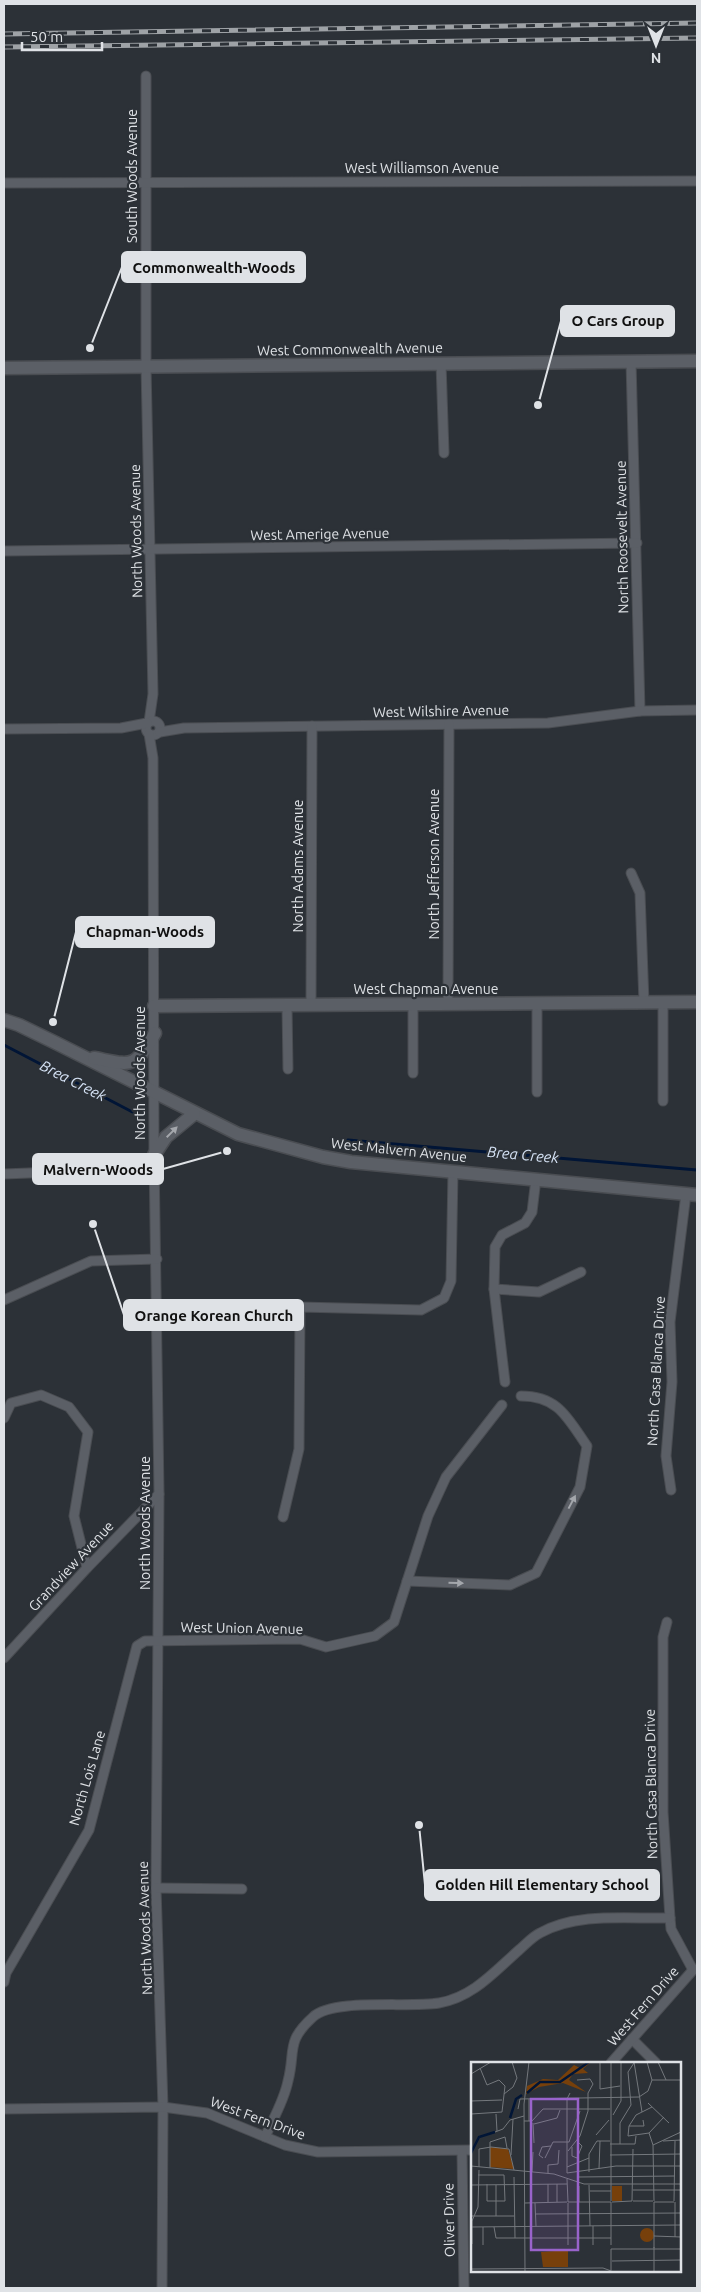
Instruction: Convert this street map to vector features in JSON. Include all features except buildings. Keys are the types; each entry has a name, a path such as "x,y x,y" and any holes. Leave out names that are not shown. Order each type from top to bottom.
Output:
{"main road":[{"name":"West Commonwealth Avenue","path":"4,368 697,361"},
{"name":"West Chapman Avenue","path":"154,1006 697,1002"},
{"path":"4,1020 19,1025 194,1114 166,1137 154,1162"},
{"path":"79,1055 118,1063 128,1063 139,1058 155,1033"},
{"name":"West Malvern Avenue","path":"194,1114 238,1134 323,1157 351,1162 692,1194"}],"street":[{"name":"South Woods Avenue","path":"146,76 146,366"},
{"name":"West Williamson Avenue","path":"4,183 697,181"},
{"name":"North Roosevelt Avenue","path":"631,361 640,711"},
{"path":"441,363 444,453"},
{"name":"North Woods Avenue","path":"146,366 153,728 154,1162 157,1259 159,1494 156,1888 163,2107 162,2288"},
{"name":"West Amerige Avenue","path":"4,551 150,551 637,544"},
{"name":"West Wilshire Avenue","path":"4,729 548,723 640,711 697,710"},
{"name":"North Jefferson Avenue","path":"448,1004 449,724"},
{"name":"North Adams Avenue","path":"311,1005 312,726"},
{"path":"631,873 640,893 644,1003"},
{"path":"663,1003 663,1101"},
{"path":"537,1004 537,1092"},
{"path":"413,1073 414,1005"},
{"path":"287,1006 288,1070"},
{"path":"4,1174 154,1162"},
{"path":"283,1517 299,1448 300,1307 421,1310 444,1298 450,1281 453,1171"},
{"path":"505,1382 494,1289 496,1247 502,1235 525,1222 532,1212 536,1180"},
{"name":"North Casa Blanca Drive","path":"671,1490 666,1456 672,1382 670,1322 692,1194"},
{"path":"4,1300 91,1261 157,1259"},
{"path":"494,1289 539,1292 581,1272"},
{"path":"4,1418 11,1403 41,1394 70,1407 88,1432 74,1516 87,1568"},
{"path":"502,1405 446,1477 428,1516 407,1581 510,1586 536,1573 580,1487 587,1446 560,1408 543,1399 521,1396"},
{"name":"Grandview Avenue","path":"4,1658 159,1494"},
{"name":"West Union Avenue","path":"157,1641 300,1639 326,1647 375,1636 394,1622 407,1581"},
{"name":"North Casa Blanca Drive","path":"667,1622 663,1637 663,1812 670,1918 672,1929 695,1970"},
{"name":"North Lois Lane","path":"4,1982 6,1973 89,1830 137,1646 144,1641 157,1641"},
{"path":"156,1888 242,1889"},
{"path":"265,2137 289,2080 290,2060 297,2034 314,2015 327,2009 342,2006 422,2005 457,1999 476,1989 537,1934 555,1925 582,1919 670,1918"},
{"name":"West Fern Drive","path":"612,2062 695,1970"},
{"path":"632,2039 655,2062"},
{"name":"West Fern Drive","path":"4,2109 163,2107 207,2113 286,2146 318,2152 471,2150"},
{"name":"Oliver Drive","path":"462,2151 464,2288"}],"waterway":[{"name":"Brea Creek","path":"4,1045 142,1117"},
{"name":"Brea Creek","path":"348,1140 697,1170"}],"railway":[{"path":"4,34 697,23"},
{"path":"4,47 697,38"}],"place":[{"name":"Commonwealth-Woods","path":"90,348"},
{"name":"O Cars Group","path":"538,405"},
{"name":"Chapman-Woods","path":"53,1022"},
{"name":"Malvern-Woods","path":"227,1151"},
{"name":"Orange Korean Church","path":"93,1224"},
{"name":"Golden Hill Elementary School","path":"419,1825"}]}
